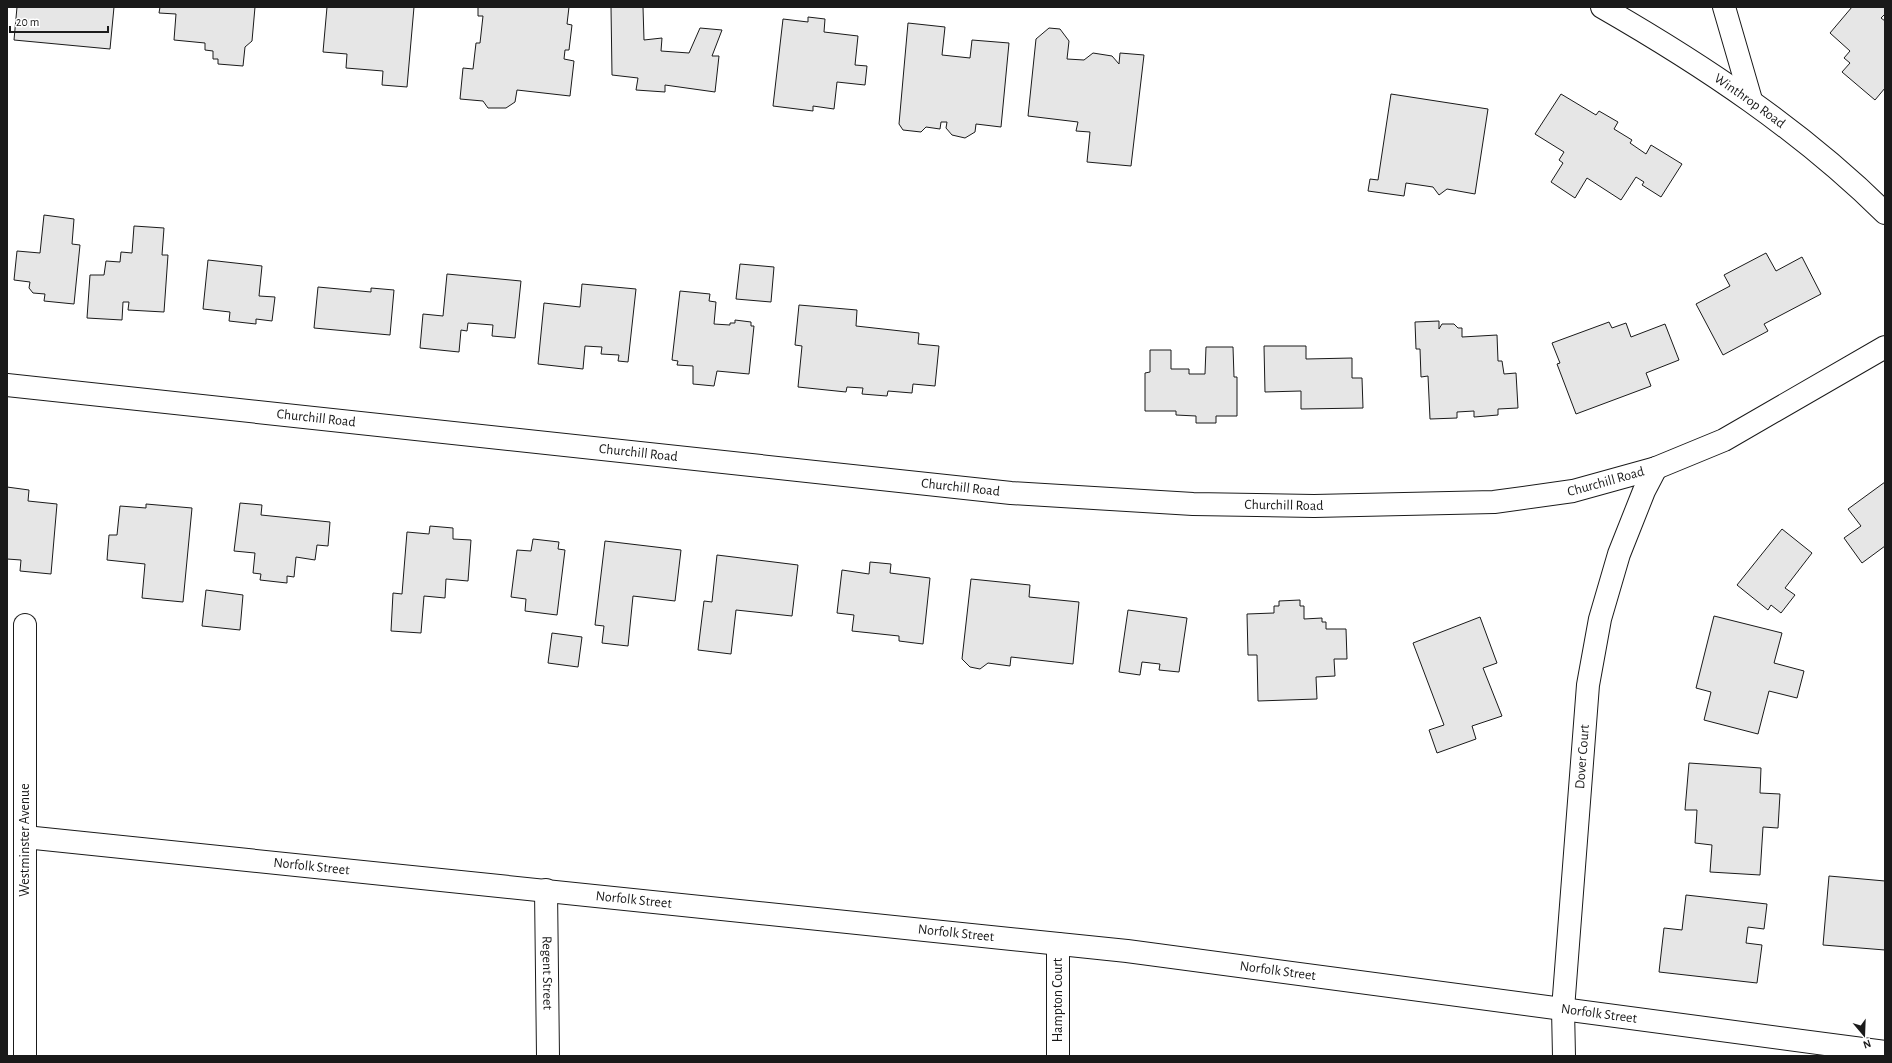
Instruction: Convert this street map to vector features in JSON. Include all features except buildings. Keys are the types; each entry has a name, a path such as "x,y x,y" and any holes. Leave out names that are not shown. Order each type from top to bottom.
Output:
{"street":[{"name":"Winthrop Road","path":"1602,7 1659,40 1750,100 1795,134 1885,213"},
{"path":"1724,7 1750,100"},
{"name":"Churchill Road","path":"7,385 1011,493 1193,504 1314,506 1494,502 1573,491 1656,468 1724,440 1885,347"},
{"name":"Dover Court","path":"1564,1056 1563,1010 1588,685 1600,619 1619,554 1644,491 1656,468"},
{"name":"Westminster Avenue","path":"24,625 25,1056"},
{"name":"Norfolk Street","path":"25,837 1127,951 1885,1052"},
{"name":"Regent Street","path":"546,890 548,1056"},
{"name":"Hampton Court","path":"1058,944 1058,1056"}]}
